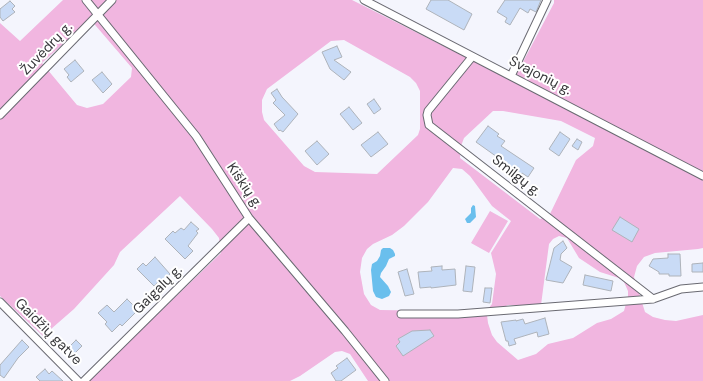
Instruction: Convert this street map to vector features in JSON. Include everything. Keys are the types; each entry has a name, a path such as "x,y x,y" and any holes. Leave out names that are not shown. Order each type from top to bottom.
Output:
{"street":[{"name":"Kiškių g.","path":"86,0 196,136 249,218 345,331 385,381"},
{"name":"Žuvėdrų g.","path":"0,115 112,0"},
{"name":"Svajonių g.","path":"364,0 703,176"},
{"path":"511,76 547,0"},
{"name":"Smilgų g.","path":"472,57 428,111 427,115 429,125 653,299"},
{"name":"Gaigalų g.","path":"84,381 249,218"},
{"path":"401,314 458,314 653,299 681,289 703,287"},
{"name":"Gaidžių gatve","path":"0,302 78,381"}],"shaded area":[{"path":"63,0 352,0 513,81 554,3 554,0 703,0 703,248 655,253 644,257 637,266 634,277 645,312 653,317 676,321 703,315 703,381 368,381 350,354 342,351 335,352 300,376 290,381 88,381 221,253 219,238 180,196 120,252 114,265 74,309 43,336 0,296 0,23 20,41","holes":["90,19 132,68 131,77 103,104 87,108 77,105 42,63","344,40 410,77 416,83 420,91 420,129 418,135 377,174 315,172 304,166 264,120 262,100 267,89 331,41","493,111 503,111 561,121 595,138 593,146 576,160 549,216 540,219 460,158 461,146 464,138","453,168 462,169 470,176 492,206 511,221 491,253 496,274 492,304 488,309 443,311 380,310 371,305 364,294 360,272 362,258 367,249 373,244 392,235 404,226 428,202","559,236 567,238 579,258 600,272 619,278 624,282 628,291 624,311 611,319 597,323 573,338 548,344 536,354 518,360 497,342 492,335 487,315 508,305 541,305 549,244 553,239"]},
{"path":"490,211 508,221 489,253 471,243"}],"water":[{"path":"473,205 475,206 476,217 470,223 467,223 465,219 471,213 471,208"},
{"path":"383,248 390,248 393,250 395,256 389,259 381,273 380,277 391,292 389,296 382,299 376,297 373,291 371,270 372,264 377,261"}],"building":[{"path":"431,0 448,0 472,14 464,30 426,9"},
{"path":"505,0 541,0 536,12 530,9 528,13 520,8 510,25 505,22 507,18 497,12"},
{"path":"10,1 15,6 12,9 15,12 3,21 0,17 0,9"},
{"path":"337,46 342,57 334,60 351,72 344,80 330,69 322,52"},
{"path":"75,60 84,71 71,82 67,77 69,75 64,69"},
{"path":"102,72 112,84 103,93 92,80"},
{"path":"277,89 282,97 298,114 283,132 280,130 279,131 274,124 285,115 273,103 276,100 271,93"},
{"path":"374,99 381,109 374,114 367,104"},
{"path":"349,107 362,123 353,130 340,114"},
{"path":"488,126 499,134 497,136 505,141 501,146 534,168 528,177 522,173 521,174 476,142"},
{"path":"378,132 388,144 371,157 361,145"},
{"path":"560,132 570,139 559,156 549,149"},
{"path":"577,139 582,142 578,150 572,146"},
{"path":"317,141 329,154 317,165 305,151"},
{"path":"620,217 639,229 632,242 612,230"},
{"path":"191,222 199,229 196,231 198,233 188,246 193,251 185,259 165,239 173,231 175,233 181,228 184,230"},
{"path":"563,241 567,248 561,254 560,260 572,267 563,283 546,280 554,248"},
{"path":"668,254 680,254 681,276 659,274 659,272 649,266 653,259 668,258"},
{"path":"155,257 170,274 161,283 159,281 154,286 137,269 143,263 146,266"},
{"path":"703,263 703,272 692,272 692,264"},
{"path":"442,266 442,270 455,269 456,285 420,288 418,272 432,271 431,267"},
{"path":"466,266 475,267 472,292 463,291"},
{"path":"407,269 414,294 405,296 398,272"},
{"path":"585,275 613,281 611,291 583,285"},
{"path":"485,288 492,288 490,303 483,302"},
{"path":"127,299 138,310 122,326 120,324 112,332 105,324 107,322 98,313 107,305 114,312"},
{"path":"545,318 549,334 538,337 537,332 514,339 516,344 509,346 508,341 506,341 501,322 523,319 525,324"},
{"path":"430,330 434,336 403,356 396,346 400,342 398,339 412,331"},
{"path":"22,340 29,347 18,358 4,378 0,375 0,365"},
{"path":"76,340 82,346 74,354 68,348"},
{"path":"347,358 356,370 341,381 336,381 331,373 338,368 336,366"},
{"path":"45,369 49,374 52,371 63,381 40,381 36,377"}]}
